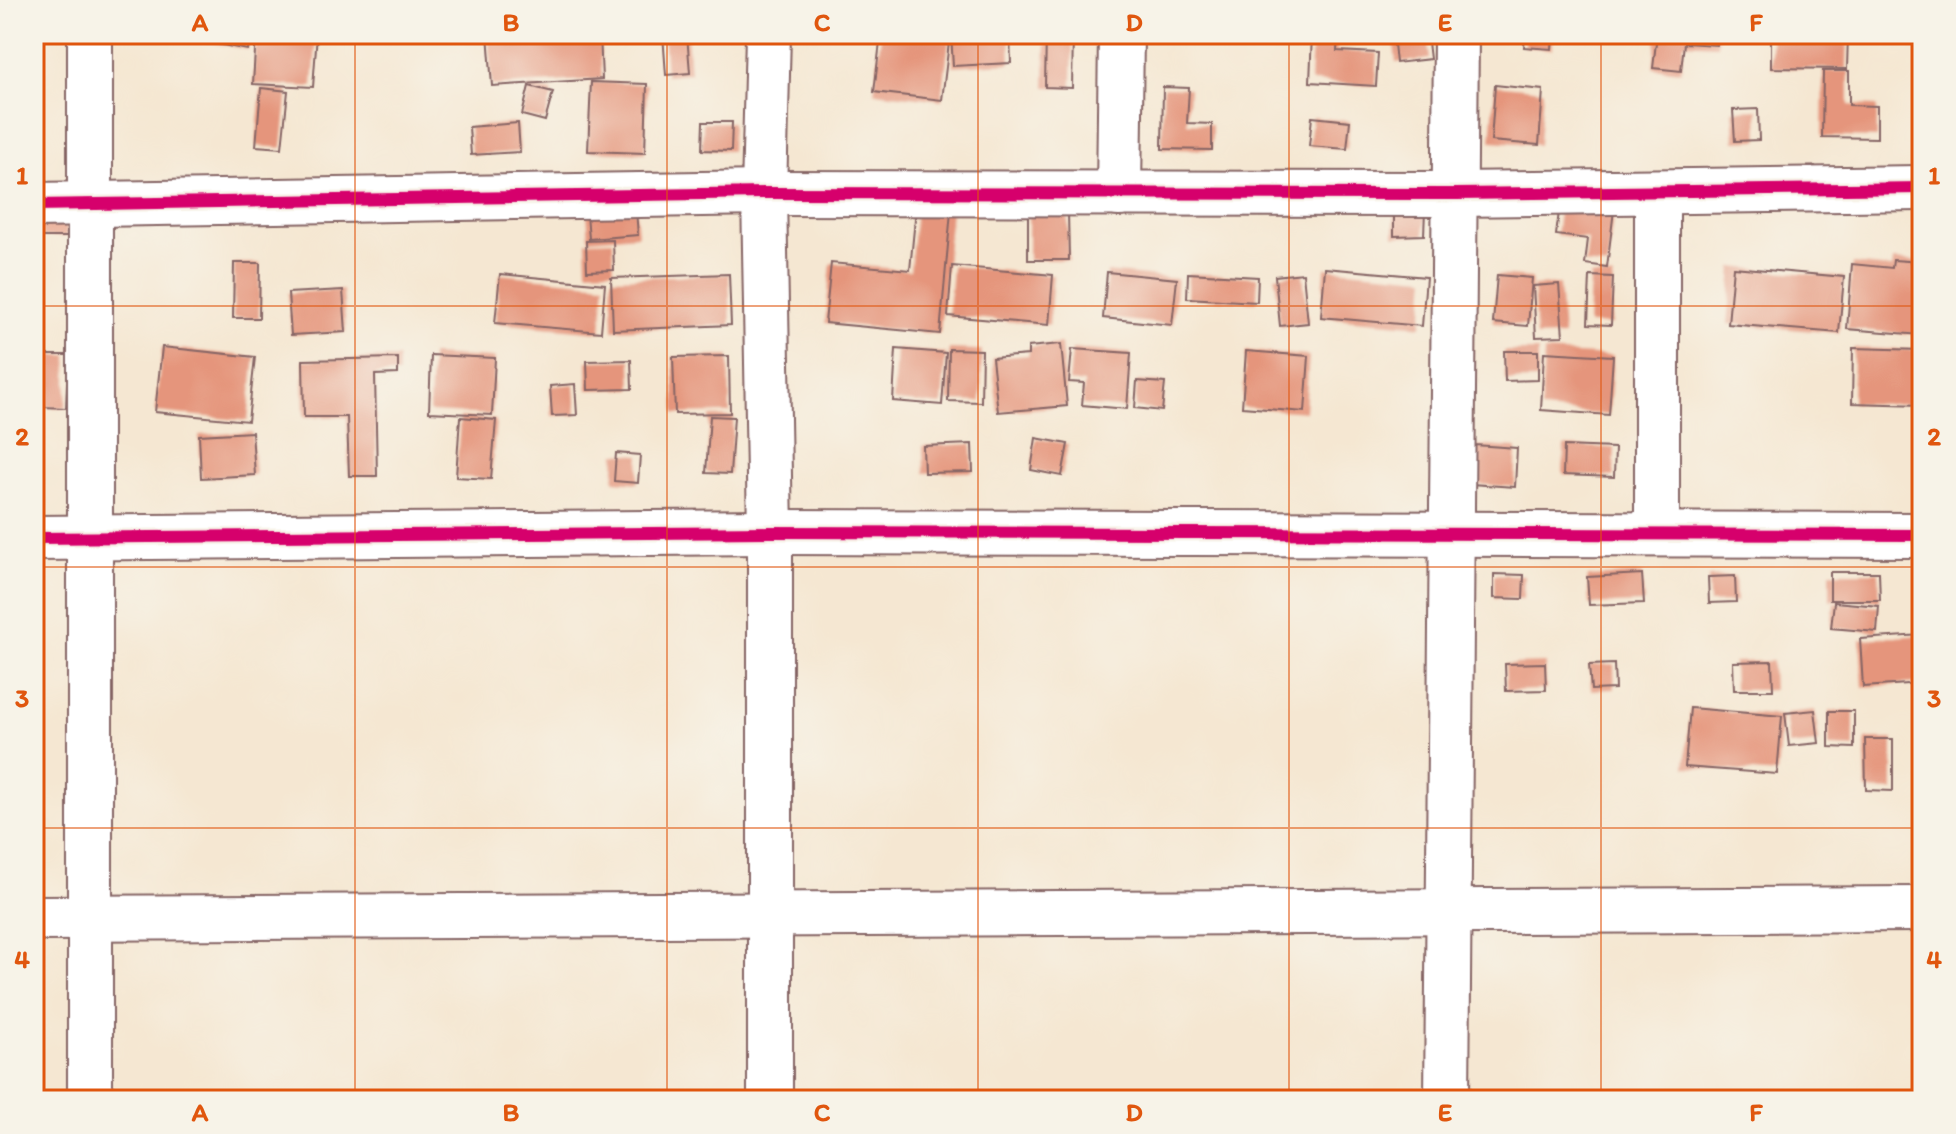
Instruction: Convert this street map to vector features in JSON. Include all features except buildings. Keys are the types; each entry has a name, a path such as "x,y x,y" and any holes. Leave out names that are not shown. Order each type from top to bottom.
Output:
{"street":[{"path":"90,34 90,1100"},
{"path":"768,34 764,193 770,532 770,1100"},
{"path":"1119,194 1121,34"},
{"path":"1447,1100 1456,34"},
{"path":"34,205 764,193 1456,194 1922,188"},
{"path":"1657,192 1657,534"},
{"path":"34,538 770,532 1922,535"},
{"path":"34,918 1922,909"}],"cycle path":[{"path":"34,205 764,193 1456,194 1922,188"},
{"path":"34,538 770,532 1922,535"}]}
